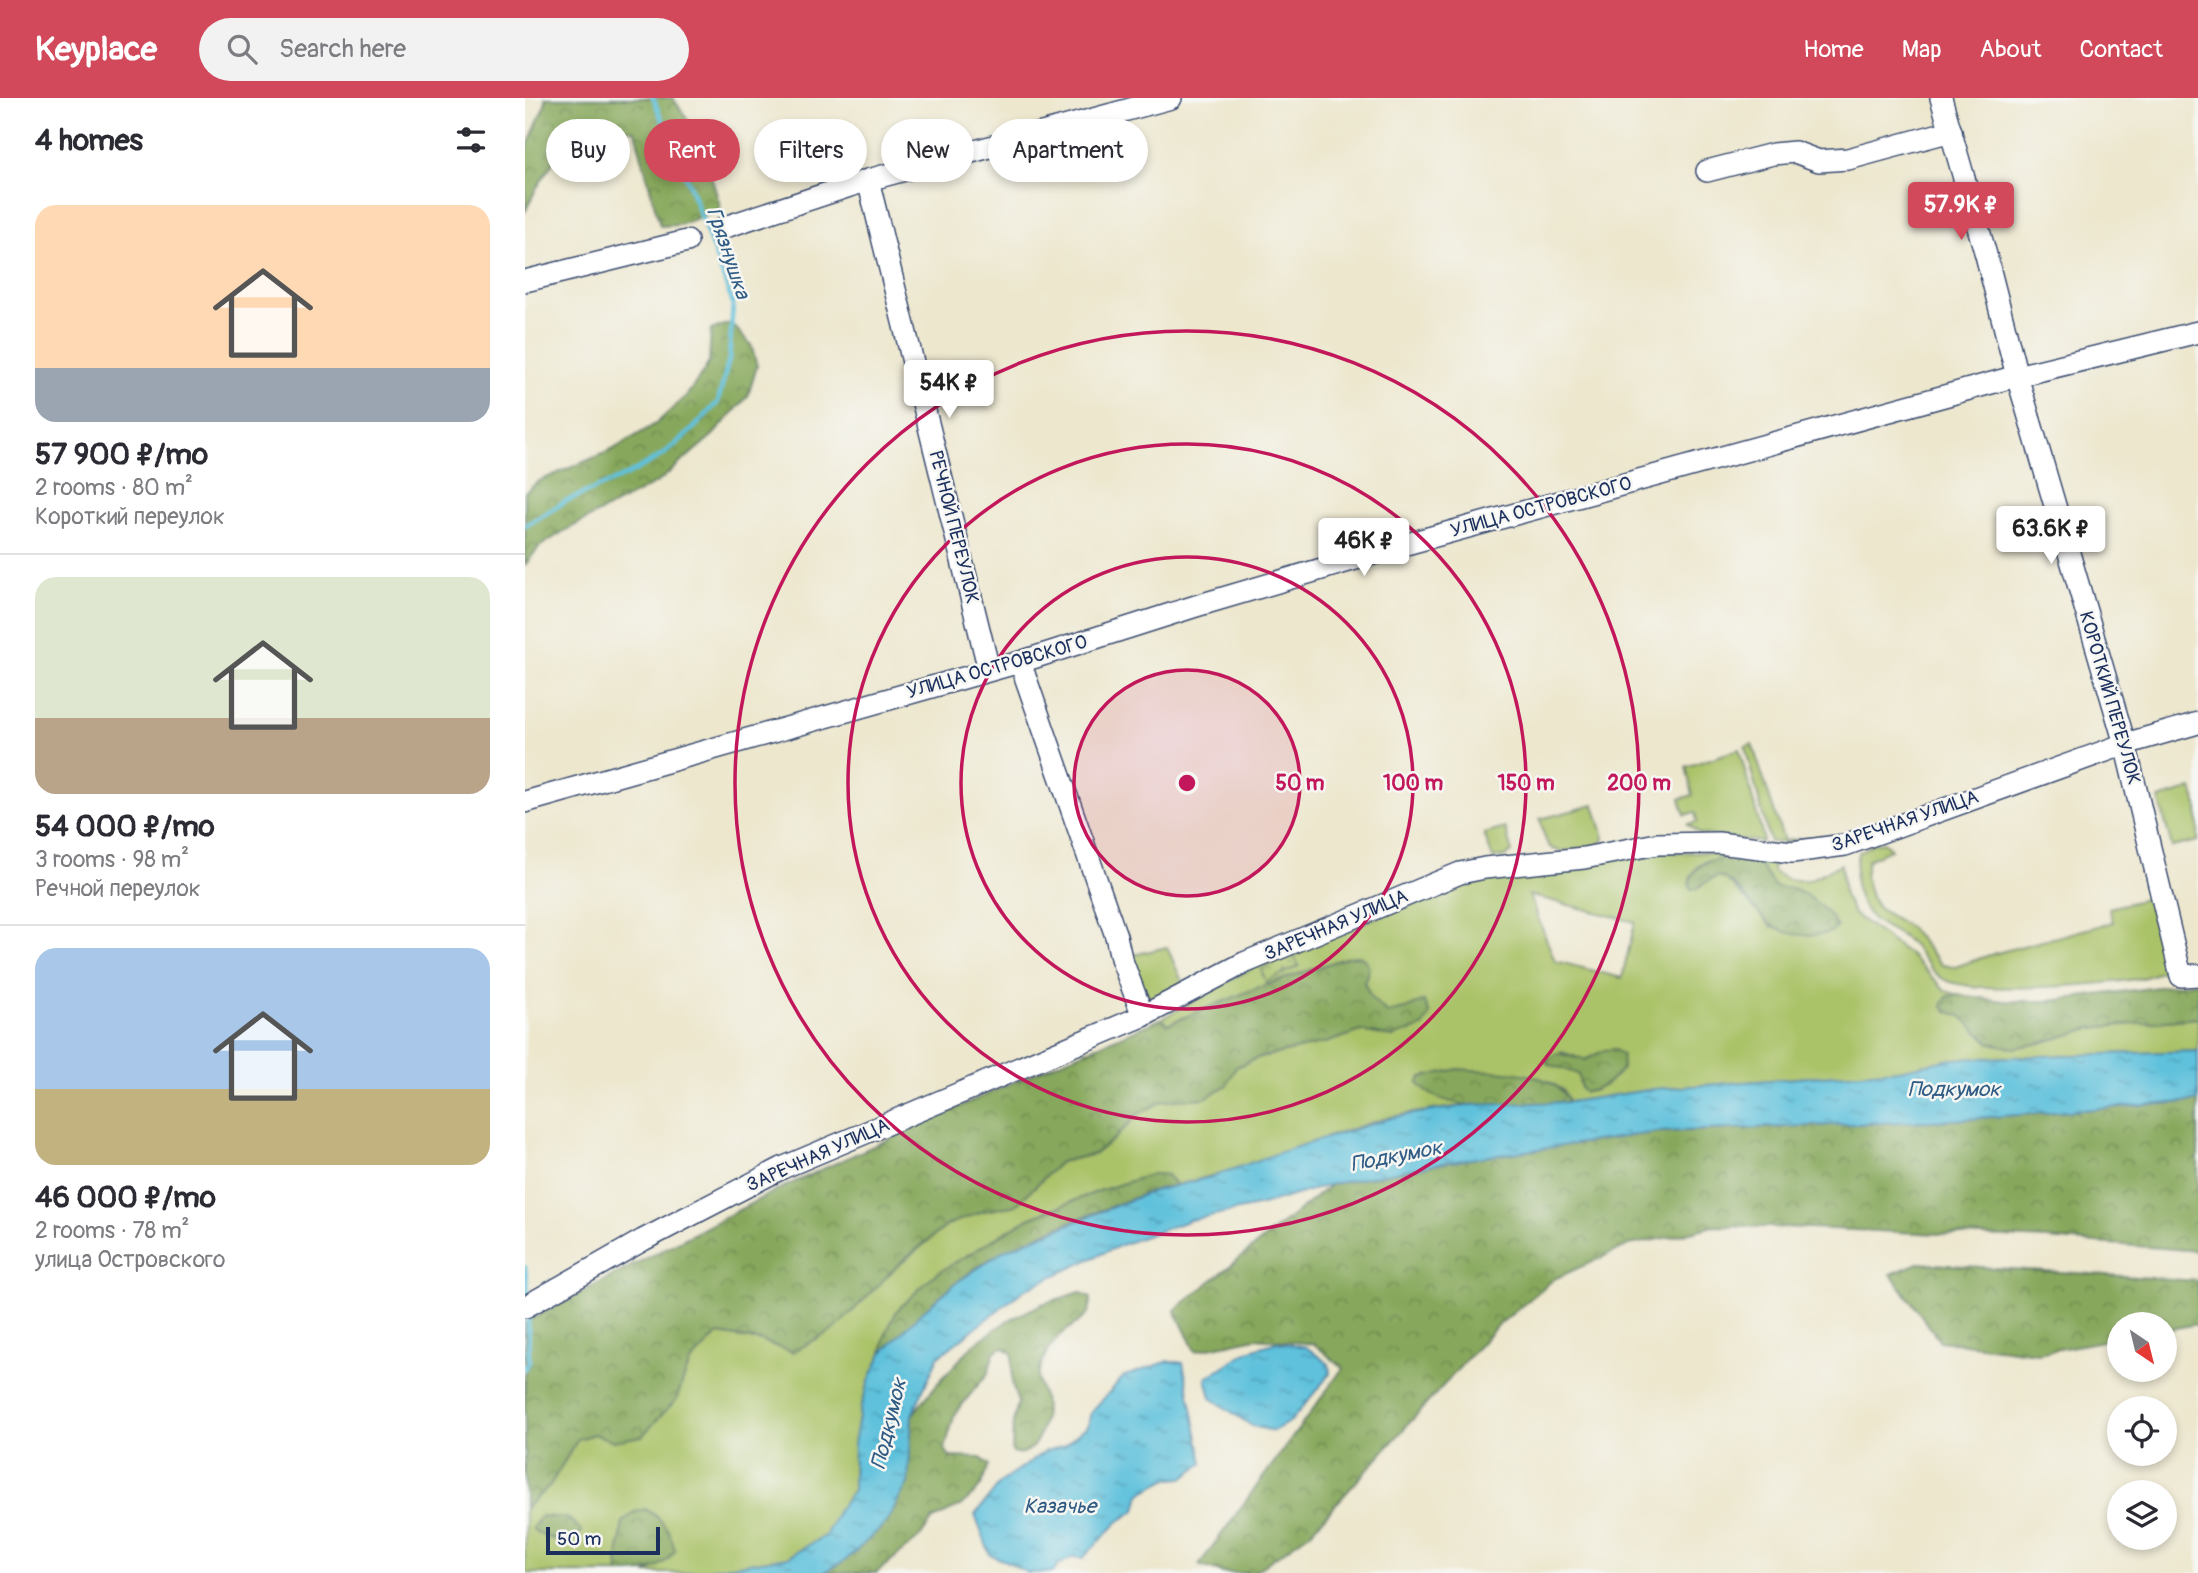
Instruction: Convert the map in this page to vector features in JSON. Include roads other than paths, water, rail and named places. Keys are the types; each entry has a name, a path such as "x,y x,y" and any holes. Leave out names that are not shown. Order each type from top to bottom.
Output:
{"street":[{"path":"725,227 868,180 1171,98"},
{"name":"КОРОТКИЙ ПЕРЕУЛОК","path":"1941,98 2017,376 2190,975"},
{"path":"1707,171 1773,154 1795,152 1819,162 1848,159 1951,131"},
{"name":"РЕЧНОЙ ПЕРЕУЛОК","path":"868,180 989,670"},
{"path":"525,281 687,241"},
{"name":"УЛИЦА ОСТРОВСКОГО","path":"525,802 1020,662 1196,606 1410,543 2017,376 2198,332"},
{"path":"1020,662 1143,1016"},
{"name":"ЗАРЕЧНАЯ УЛИЦА","path":"534,1301 643,1240 782,1168 1143,1016 1244,963 1460,873 1485,867 1584,858 1657,844 1718,843 1792,852 1831,848 2125,744 2198,723"}],"water":[{"name":"Подкумок","path":"2198,1051 2198,1101 1952,1120 1658,1132 1449,1162 1332,1184 1262,1205 1190,1220 1121,1245 1025,1289 938,1357 912,1415 908,1483 885,1524 846,1560 823,1573 686,1573 788,1557 826,1535 837,1512 853,1490 854,1443 861,1407 870,1378 882,1353 923,1311 956,1283 1005,1250 1153,1191 1211,1177 1394,1117 1470,1105 1570,1102 1655,1089 1899,1070 1952,1059"},
{"path":"1277,1342 1306,1347 1329,1364 1330,1374 1291,1421 1273,1431 1252,1426 1211,1398 1206,1378 1248,1351"},
{"name":"Казачье","path":"1169,1361 1183,1363 1203,1463 1183,1478 1166,1479 1140,1494 1136,1510 1118,1522 1083,1558 1073,1557 1057,1566 1054,1572 1027,1573 990,1555 975,1515 1001,1482 1046,1451 1064,1446 1088,1425 1091,1412 1124,1376"}],"waterway":[{"name":"Грязнушка","path":"525,526 566,501 627,475 664,454 693,429 718,402 729,359 733,304 689,184 653,98"},
{"name":"Грязнушка","path":"525,1267 528,1297"},
{"name":"Грязнушка","path":"525,1368 529,1362 528,1313"}]}
